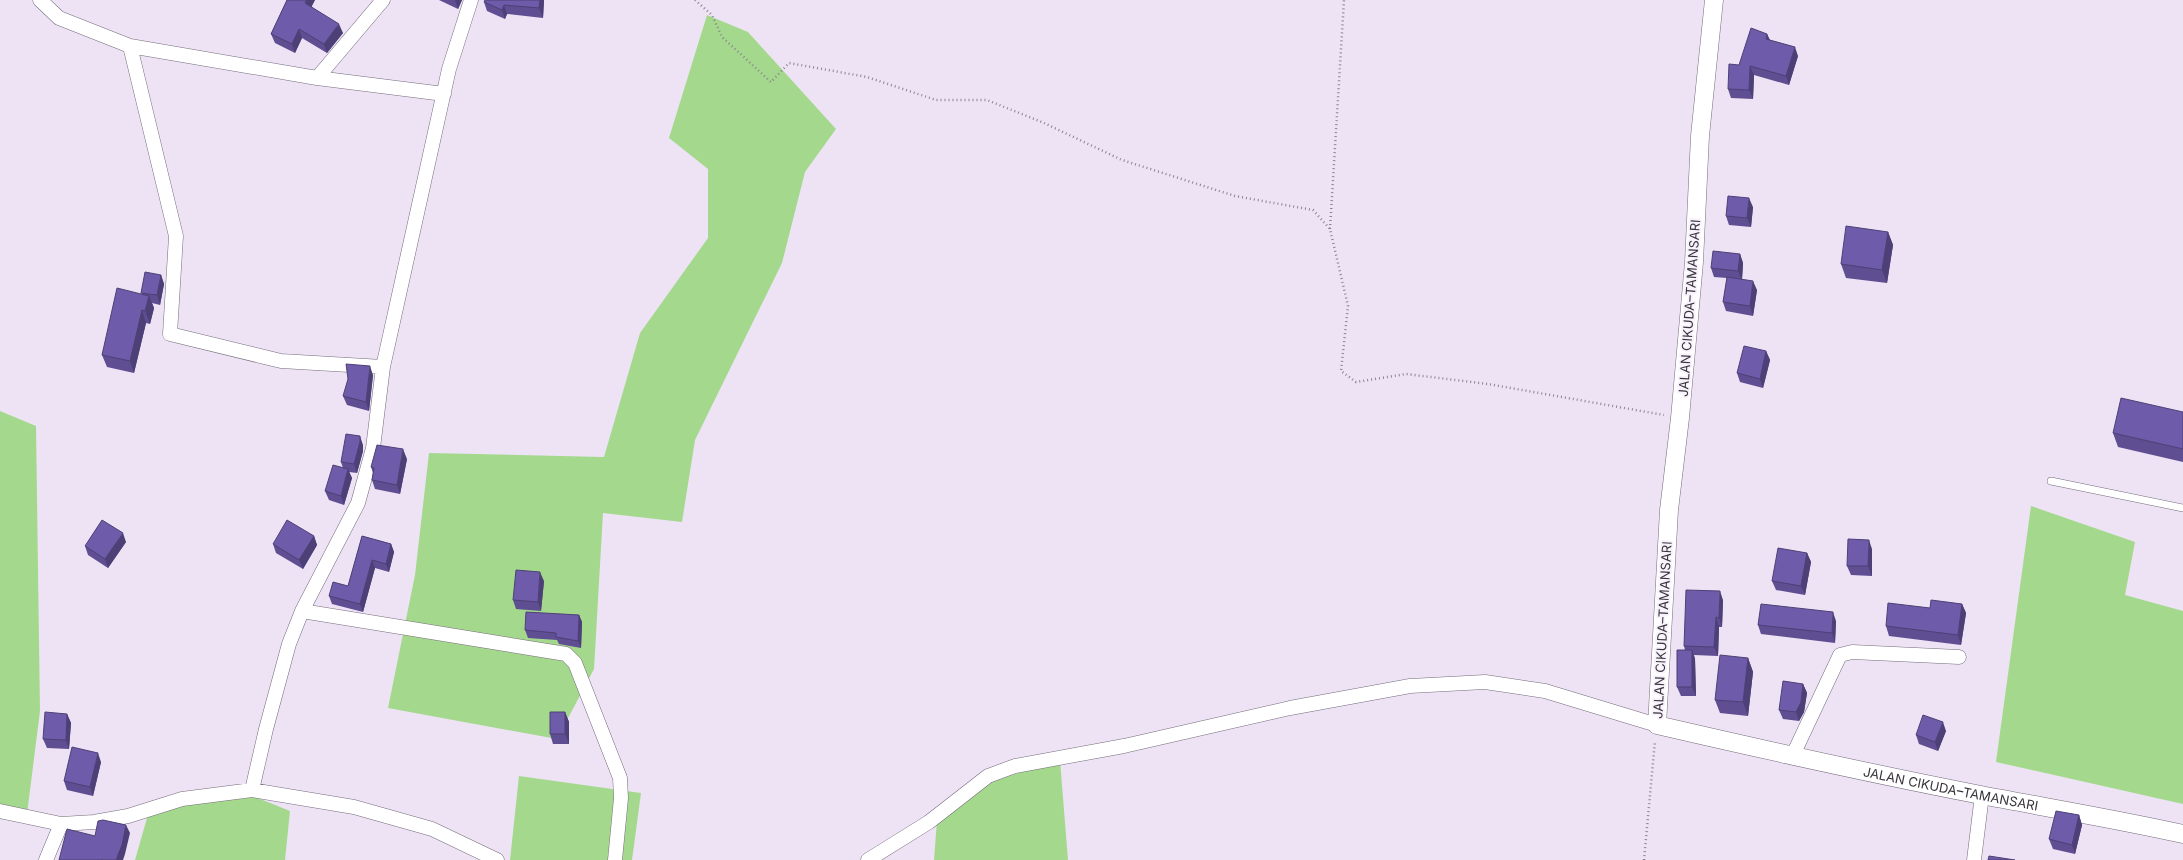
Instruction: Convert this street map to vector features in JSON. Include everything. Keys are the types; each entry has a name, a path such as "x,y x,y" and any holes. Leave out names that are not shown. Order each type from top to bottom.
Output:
{"street":[{"path":"40,0 59,18 130,46 317,78 444,94"},
{"path":"317,78 383,0"},
{"path":"252,790 288,644 302,611 358,503 373,448 383,367 449,69 471,0"},
{"name":"JALAN CIKUDA–TAMANSARI","path":"1714,0 1700,136 1694,262 1680,418 1669,510 1657,725 1792,757 1982,795 2102,816 2183,834"},
{"path":"130,46 176,236 170,334 281,361 383,367"},
{"path":"302,611 566,654 575,663 620,778 621,798 616,860"},
{"path":"1792,757 1840,655 1852,652 1959,657"},
{"path":"868,860 929,822 988,776 1015,766 1124,746 1290,708 1410,686 1485,682 1545,691 1657,725"},
{"path":"0,811 61,824 94,822 128,816 182,799 252,790 354,807 432,829 497,860"},
{"path":"1974,860 1982,795"},
{"path":"46,860 61,824"}],"lane":[{"path":"2050,481 2183,508"}],"path":[{"path":"695,0 712,15 722,37 771,82 789,63 867,77 936,100 987,100 1044,124 1122,160 1236,196 1313,210 1330,229"},
{"path":"1344,0 1330,229 1348,306 1341,371 1356,382 1406,374 1488,384 1680,418"},
{"path":"1644,860 1657,725"}],"green space":[{"path":"707,15 748,32 836,129 805,172 782,263 695,440 682,522 603,513 594,669 557,739 388,708 415,575 429,453 604,457 640,333 708,238 708,169 669,138"},
{"path":"0,411 36,426 40,711 26,822 0,819"},
{"path":"2031,506 2135,542 2125,595 2183,611 2183,804 1996,762"},
{"path":"1060,760 1068,860 934,860 937,820 986,783"},
{"path":"519,776 641,793 632,860 510,860"},
{"path":"245,793 290,811 285,860 135,860 149,811"}],"building":[{"path":"287,0 307,0 305,3 339,24 324,44 299,29 292,44 271,34"},
{"path":"485,0 540,0 539,8 504,5 502,10 484,2"},
{"path":"1751,28 1767,34 1766,39 1795,47 1786,76 1750,66 1749,90 1728,89 1729,64 1739,65"},
{"path":"1728,196 1749,198 1747,218 1726,216"},
{"path":"1846,226 1888,232 1882,270 1841,264"},
{"path":"1713,251 1740,254 1738,271 1711,268"},
{"path":"145,272 161,275 157,295 141,293"},
{"path":"1727,277 1753,281 1750,306 1723,302"},
{"path":"117,288 149,296 145,311 142,310 130,361 102,355"},
{"path":"1744,346 1766,351 1760,379 1737,373"},
{"path":"346,364 370,366 366,402 343,396 348,379"},
{"path":"2121,398 2183,412 2183,449 2113,433"},
{"path":"346,434 360,436 360,442 354,464 341,462"},
{"path":"377,445 403,449 397,485 372,480 374,468 371,467"},
{"path":"333,465 348,469 341,496 325,491"},
{"path":"102,520 123,533 105,559 85,546"},
{"path":"287,520 314,536 299,560 273,544"},
{"path":"362,536 391,544 386,564 372,560 360,604 329,596 333,582 348,586"},
{"path":"1848,539 1869,540 1868,566 1847,566"},
{"path":"1778,548 1807,553 1801,586 1772,581"},
{"path":"516,570 540,572 538,602 513,600"},
{"path":"1686,590 1720,591 1719,618 1716,617 1714,647 1684,646"},
{"path":"1931,600 1962,604 1958,635 1886,626 1888,603 1930,608"},
{"path":"1761,604 1833,612 1832,633 1758,625"},
{"path":"526,612 579,615 578,641 556,637 556,633 525,630"},
{"path":"1677,650 1692,650 1692,687 1677,687"},
{"path":"1720,655 1748,658 1743,702 1715,700"},
{"path":"1783,681 1803,684 1801,702 1796,712 1779,710"},
{"path":"45,712 67,714 66,740 43,739"},
{"path":"550,712 565,712 565,734 550,734"},
{"path":"1923,715 1943,722 1935,742 1916,735"},
{"path":"72,747 98,753 90,787 64,781"},
{"path":"2056,811 2079,815 2072,845 2049,839"},
{"path":"103,820 126,825 122,845 116,860 59,860 67,829 95,836 98,821"},
{"path":"1989,856 2015,860 1988,860"}]}
